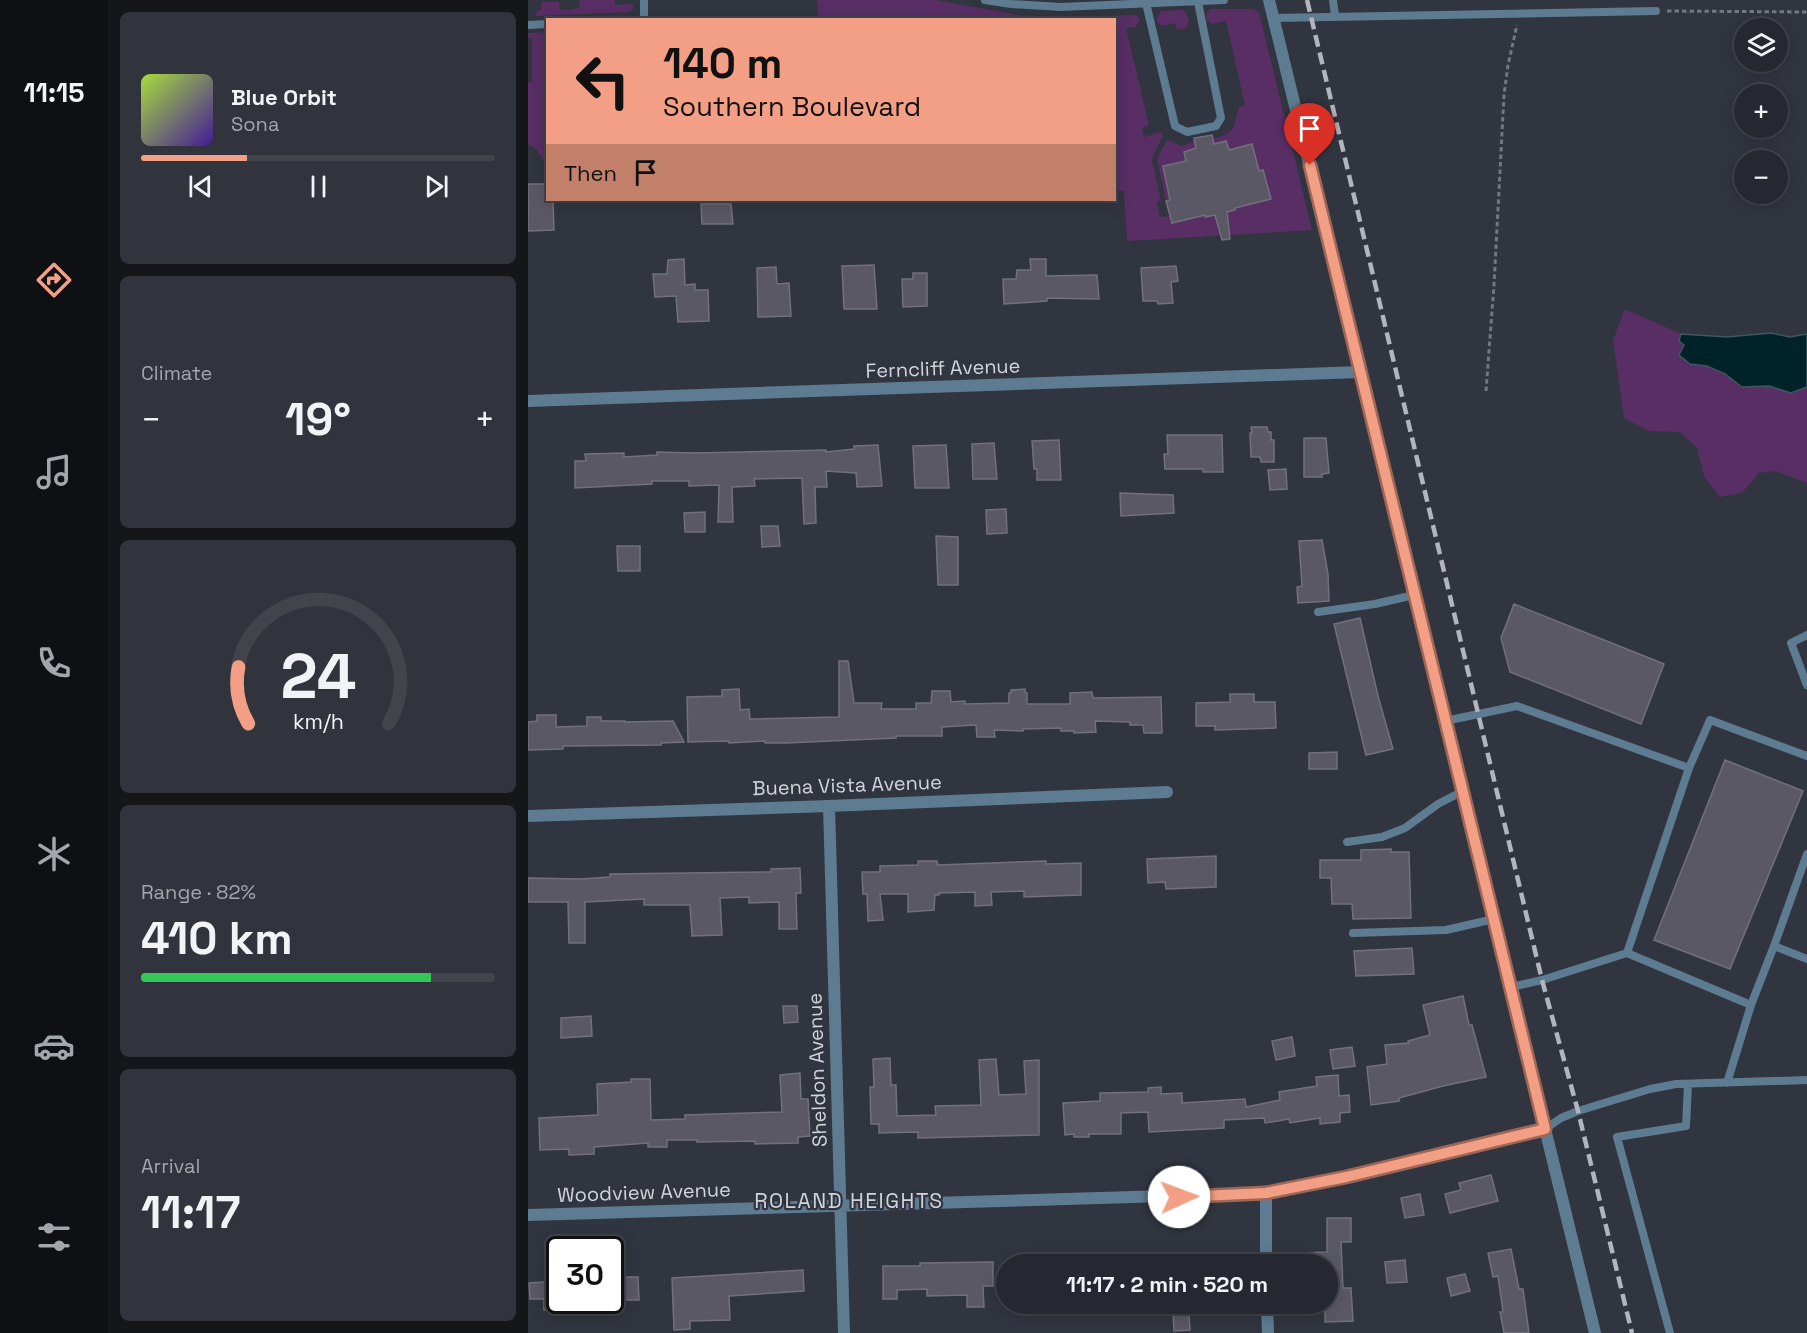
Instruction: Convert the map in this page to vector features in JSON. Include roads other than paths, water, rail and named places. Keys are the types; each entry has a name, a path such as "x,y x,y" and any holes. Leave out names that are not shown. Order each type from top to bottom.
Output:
{"street":[{"path":"1269,0 1595,1333"},
{"name":"Ferncliff Avenue","path":"528,401 1360,372"},
{"name":"Buena Vista Avenue","path":"528,816 1167,792"},
{"name":"Sheldon Avenue","path":"829,806 844,1333"},
{"name":"Woodview Avenue","path":"528,1215 1266,1193 1346,1177 1545,1129"},
{"path":"1266,1193 1266,1254"},
{"path":"1267,1314 1268,1333"}],"lane":[{"path":"644,0 644,18"},
{"path":"985,0 1011,4 1061,6 1224,0"},
{"path":"1333,0 1335,16"},
{"path":"1146,3 1175,126 1187,132 1216,126 1221,118 1198,2"},
{"path":"1273,18 1656,11"},
{"path":"528,25 546,24"},
{"path":"1318,612 1375,604 1414,595"},
{"path":"1807,635 1791,643 1807,685"},
{"path":"1445,721 1517,706 1689,768"},
{"path":"1626,953 1689,768 1710,720 1807,756"},
{"path":"1347,842 1382,837 1405,828 1438,804 1462,792"},
{"path":"1727,1083 1751,1005 1807,854"},
{"path":"1353,933 1446,930 1494,919"},
{"path":"1774,946 1807,958"},
{"path":"1511,987 1542,980 1626,953 1751,1005"},
{"path":"1545,1129 1561,1118 1578,1111 1650,1089 1676,1084 1807,1080"},
{"path":"1670,1333 1617,1137 1686,1126 1688,1084"}],"railway":[{"path":"1307,0 1542,980 1578,1111 1632,1333"}],"district":[{"name":"ROLAND HEIGHTS","path":"849,1200"}]}
